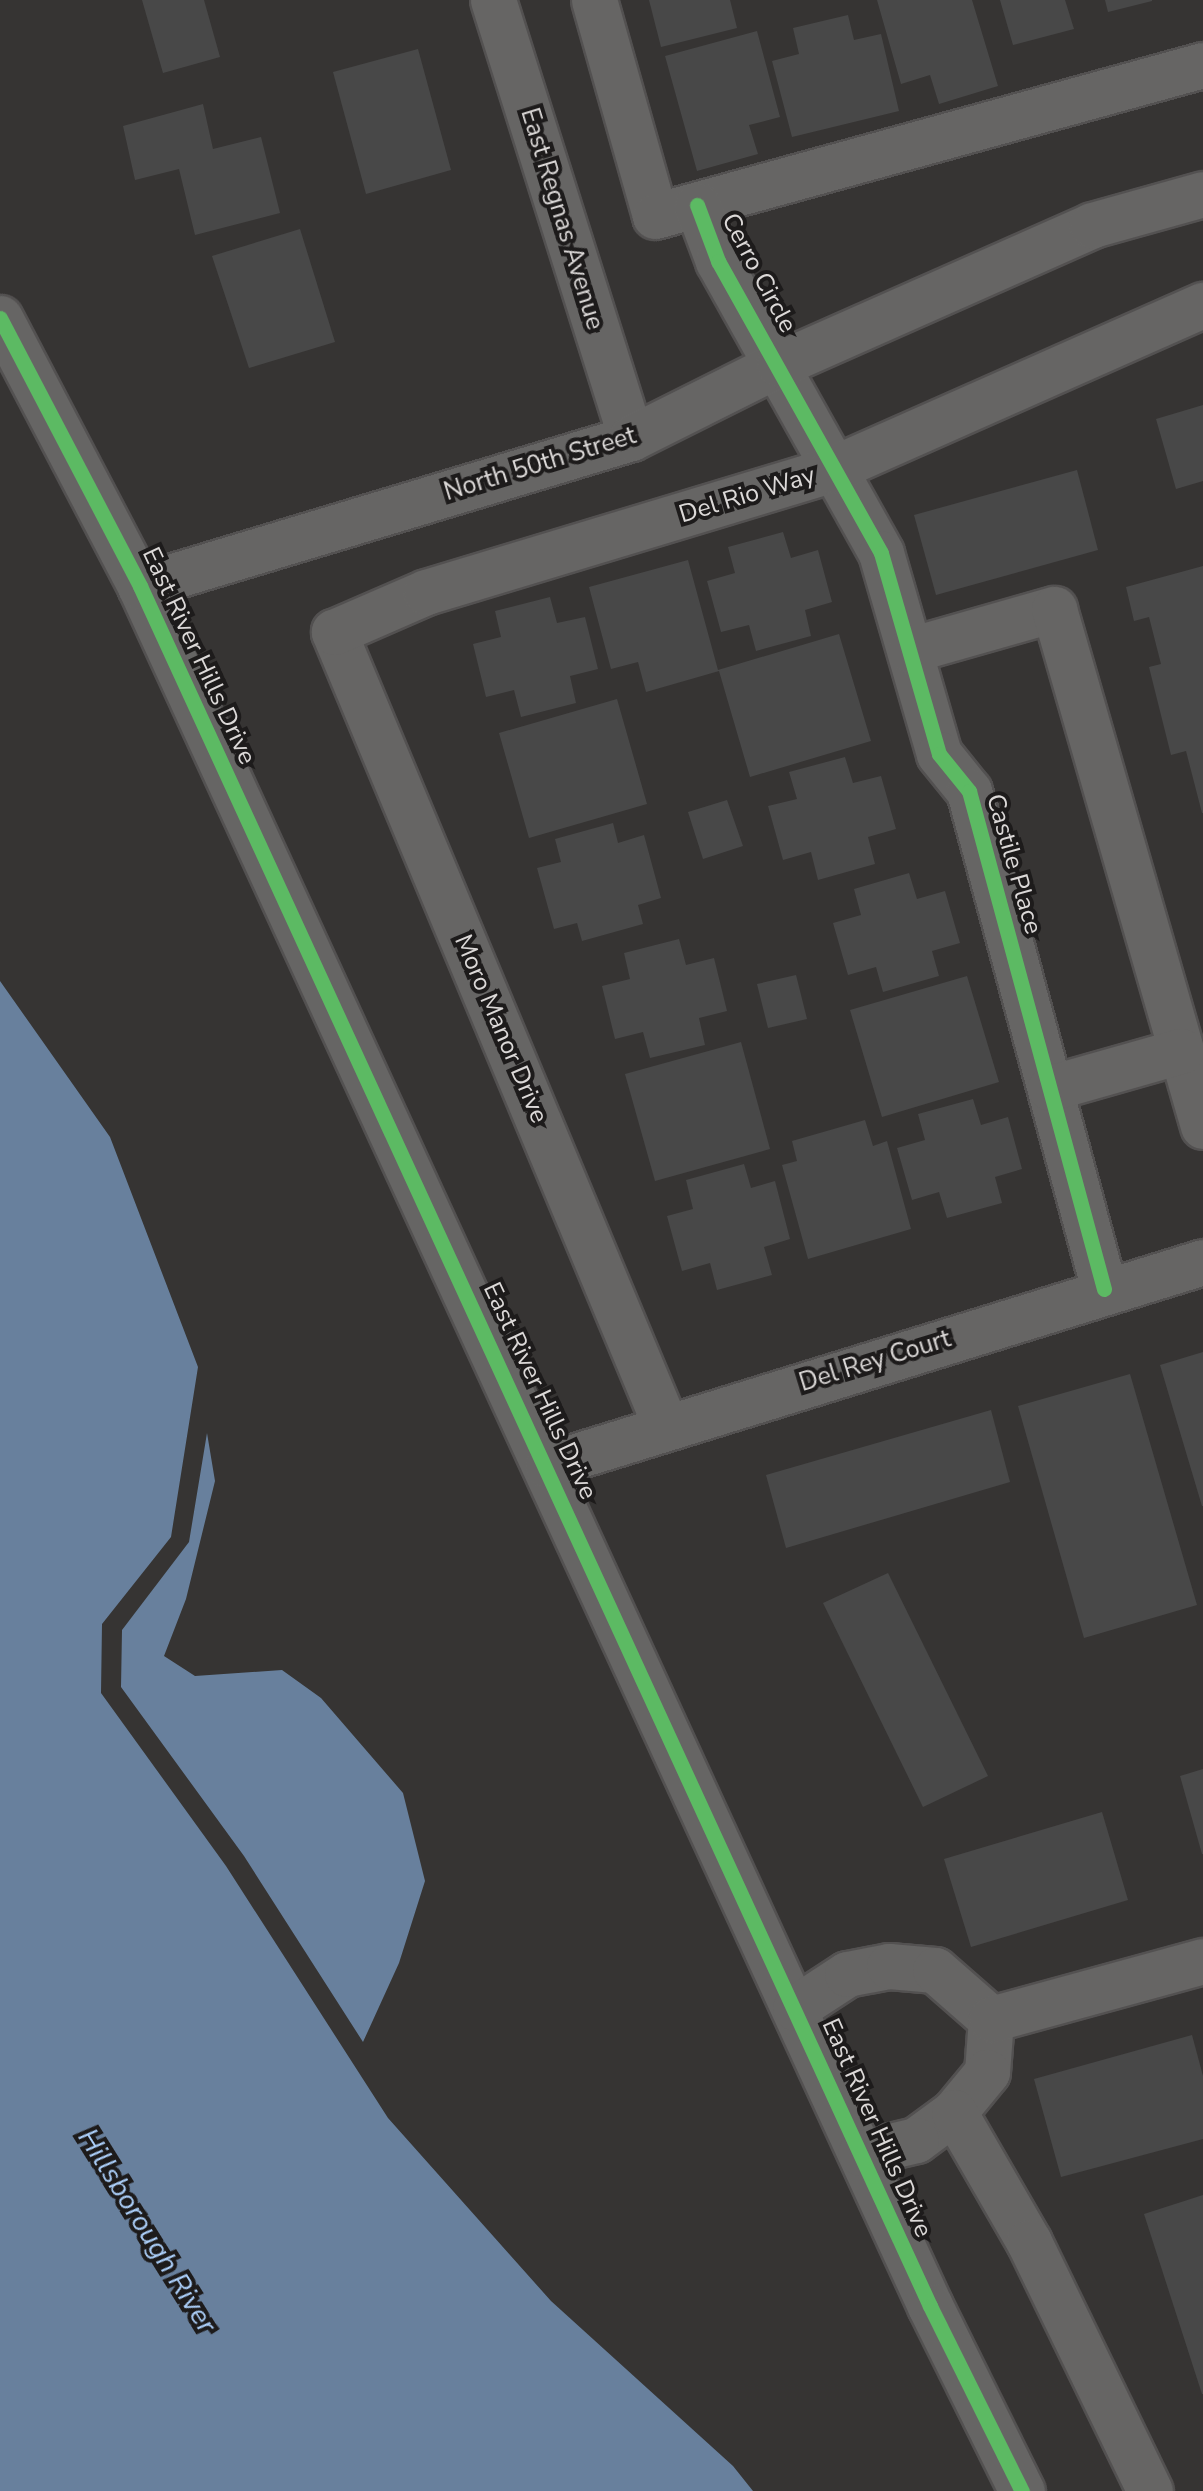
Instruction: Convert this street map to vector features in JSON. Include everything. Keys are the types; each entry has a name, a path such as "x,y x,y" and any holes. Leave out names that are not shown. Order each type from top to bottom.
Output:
{"street":[{"name":"East Regnas Avenue","path":"493,0 631,438"},
{"name":"Cerro Circle","path":"594,0 654,216 1203,65"},
{"name":"North 50th Street","path":"140,586 631,438 779,364 1092,225 1203,194"},
{"name":"Cerro Circle","path":"697,205 718,261 779,364"},
{"name":"Del Rio Way","path":"334,632 426,592 830,470 1203,305"},
{"name":"East River Hills Drive","path":"0,318 140,586 861,2152 1022,2491"},
{"name":"Castile Place","path":"779,364 830,470 881,553 940,754 968,791 1104,1289"},
{"path":"910,650 1054,608 1203,1126"},
{"name":"Moro Manor Drive","path":"334,632 666,1427"},
{"path":"1050,1088 1182,1051"},
{"name":"Del Rey Court","path":"547,1465 1104,1289 1203,1262"},
{"path":"991,2019 1203,1961"},
{"path":"795,2008 848,1974 890,1966 935,1970 983,2005 991,2019 987,2072 954,2112 916,2140 861,2152"},
{"path":"954,2112 1030,2242 1150,2491"}],"water":[{"name":"Hillsborough River","path":"0,981 110,1137 198,1367 171,1537 102,1624 101,1693 226,1866 388,2118 551,2301 733,2466 753,2491 0,2491"},
{"path":"207,1433 215,1481 186,1599 164,1656 195,1676 282,1670 321,1698 403,1793 425,1881 399,1963 363,2042 244,1856 121,1687 122,1630 189,1542"}],"building":[{"path":"142,0 204,0 220,57 163,73"},
{"path":"649,0 730,0 737,28 661,47"},
{"path":"877,0 972,0 998,86 939,104 930,75 901,84"},
{"path":"1000,0 1065,0 1074,29 1013,45"},
{"path":"1105,0 1152,0 1152,1 1108,12"},
{"path":"848,15 854,40 881,34 899,111 792,137 772,61 799,54 793,28"},
{"path":"757,31 780,117 749,125 758,154 697,171 665,56"},
{"path":"418,49 451,170 366,194 333,72"},
{"path":"203,104 213,149 261,137 280,213 195,235 179,169 135,180 123,126"},
{"path":"300,229 335,342 249,368 212,256"},
{"path":"1203,405 1203,481 1176,489 1156,419"},
{"path":"1077,470 1098,550 936,595 914,515"},
{"path":"783,532 791,558 818,550 832,602 805,610 811,636 756,651 749,625 721,632 707,581 735,573 728,547"},
{"path":"688,560 718,670 839,634 871,741 750,777 719,671 646,692 638,662 611,669 589,587"},
{"path":"1203,566 1202,813 1186,751 1171,755 1149,667 1161,664 1149,617 1134,621 1126,587"},
{"path":"550,597 557,623 585,617 598,669 570,676 576,703 521,717 514,690 486,697 473,644 501,637 495,611"},
{"path":"617,699 647,804 529,838 499,733"},
{"path":"845,757 853,783 881,776 896,829 868,837 875,864 818,880 811,852 783,860 768,806 797,799 789,772"},
{"path":"727,800 743,846 703,859 688,812"},
{"path":"613,823 618,843 644,835 661,898 638,905 643,924 582,941 577,923 554,929 537,868 561,862 555,839"},
{"path":"909,873 917,899 945,891 960,943 932,951 939,976 883,992 876,967 848,975 833,923 861,915 854,889"},
{"path":"679,939 686,965 714,958 727,1011 699,1018 705,1045 650,1058 643,1032 615,1039 602,986 630,979 624,953"},
{"path":"796,975 807,1019 768,1028 757,984"},
{"path":"967,976 999,1082 882,1117 850,1010"},
{"path":"741,1042 770,1149 655,1181 625,1074"},
{"path":"973,1099 981,1125 1008,1117 1022,1169 995,1177 1002,1203 947,1218 939,1192 912,1200 897,1148 925,1140 918,1114"},
{"path":"865,1120 873,1146 887,1141 911,1229 808,1259 782,1165 797,1161 792,1141"},
{"path":"744,1164 751,1188 775,1181 790,1239 764,1247 772,1275 717,1290 710,1263 682,1271 667,1216 693,1209 686,1180"},
{"path":"1203,1352 1203,1506 1202,1506 1160,1365"},
{"path":"1130,1374 1197,1605 1084,1638 1018,1406"},
{"path":"991,1410 1010,1482 786,1548 766,1475"},
{"path":"888,1573 988,1776 923,1807 823,1603"},
{"path":"1203,1769 1203,1854 1202,1854 1180,1776"},
{"path":"1102,1812 1128,1900 971,1947 944,1859"},
{"path":"1192,2035 1203,2076 1203,2139 1061,2177 1034,2079"},
{"path":"1203,2195 1203,2394 1202,2394 1144,2214"}],"cycle path":[{"path":"697,205 718,261 881,553 939,754 969,791 1104,1289"},
{"path":"0,318 140,586 930,2306 1022,2491"}]}
